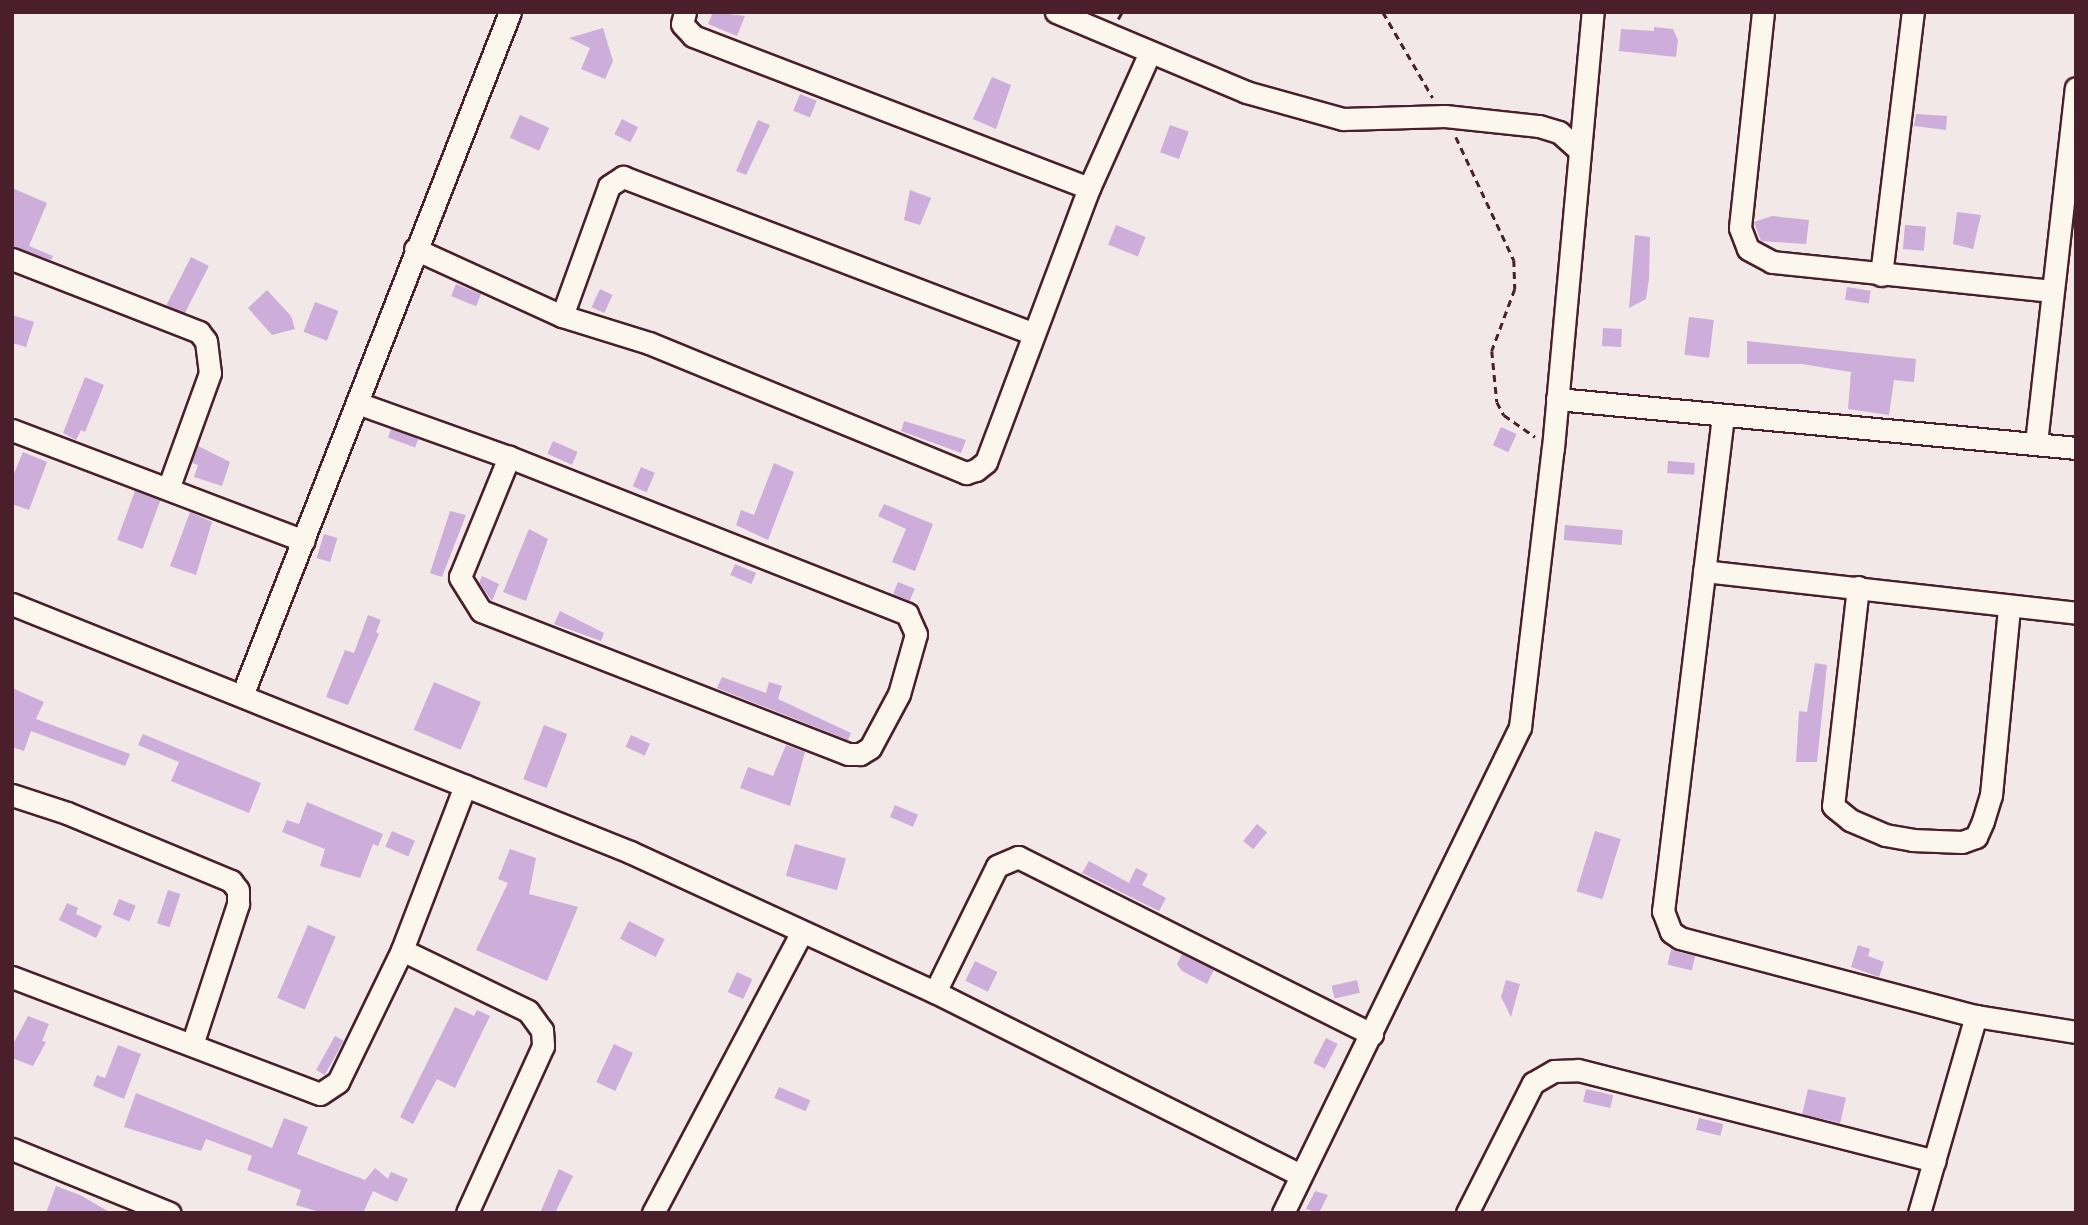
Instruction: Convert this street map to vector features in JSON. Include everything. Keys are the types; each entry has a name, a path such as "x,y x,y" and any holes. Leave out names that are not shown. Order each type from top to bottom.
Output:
{"street":[{"path":"243,693 510,12"},
{"path":"685,12 682,24 693,36 1089,188"},
{"path":"1056,12 1246,92 1343,118 1445,116 1539,126 1559,132 1579,150"},
{"path":"1283,1213 1520,727 1553,448 1593,12"},
{"path":"1763,12 1742,240 1758,256 1772,262 1881,275 2052,291"},
{"path":"1881,275 1913,12"},
{"path":"415,249 562,316 649,343 966,473 986,461 1031,333 1089,188 1150,52"},
{"path":"2036,443 2052,291 2073,147 2076,88"},
{"path":"562,316 609,186 623,177 1031,333"},
{"path":"12,259 199,332 206,341 210,373 169,489"},
{"path":"1557,399 2076,448"},
{"path":"357,403 509,457 907,614 916,634 899,694 870,748 860,754 848,754 481,611 460,577 509,457"},
{"path":"1723,416 1663,911 1671,932 1681,938 1976,1016 2076,1032"},
{"path":"12,430 304,541"},
{"path":"1704,571 1858,586 2010,607 2076,613"},
{"path":"1858,586 1833,806 1850,820 1885,835 1912,839 1962,842 1976,837 1983,821 1991,795 2010,607"},
{"path":"12,604 243,693 630,852 801,933 935,992 1300,1175"},
{"path":"12,977 320,1094 338,1082 402,950 465,786"},
{"path":"12,795 67,813 231,881 238,890 238,904 192,1045"},
{"path":"935,992 997,866 1017,857 1372,1034"},
{"path":"653,1213 801,933"},
{"path":"402,950 528,1011 542,1030 543,1046 467,1213"},
{"path":"1919,1213 1976,1016"},
{"path":"1467,1213 1533,1083 1554,1071 1578,1070 1935,1161"},
{"path":"12,1149 170,1213"}],"path":[{"path":"1383,12 1445,116 1514,260 1516,289 1492,351 1497,402 1504,415 1553,448"}],"building":[{"path":"713,12 745,16 737,36 708,24"},
{"path":"1654,27 1673,29 1678,40 1676,57 1619,51 1621,29 1654,31"},
{"path":"603,28 613,61 605,79 581,69 590,48 569,38"},
{"path":"992,77 1011,85 996,129 973,119"},
{"path":"800,94 817,101 810,117 793,111"},
{"path":"1916,114 1947,116 1946,130 1914,126"},
{"path":"520,115 549,128 539,151 510,138"},
{"path":"622,119 638,127 630,142 614,134"},
{"path":"758,120 770,125 746,175 736,171"},
{"path":"1170,125 1189,132 1179,159 1160,152"},
{"path":"12,188 47,203 29,246 53,256 51,260 12,246"},
{"path":"910,190 931,198 920,225 904,220"},
{"path":"1957,212 1981,215 1973,249 1953,244"},
{"path":"1772,216 1809,220 1806,244 1761,241 1754,222"},
{"path":"1116,225 1146,237 1138,256 1108,244"},
{"path":"1905,225 1926,227 1924,251 1903,249"},
{"path":"1635,235 1650,237 1649,279 1646,299 1629,308"},
{"path":"191,257 209,266 184,314 166,305"},
{"path":"456,284 481,294 476,306 451,296"},
{"path":"1847,287 1871,291 1869,304 1845,300"},
{"path":"600,289 613,295 604,313 592,307"},
{"path":"267,290 291,316 295,329 272,335 248,308"},
{"path":"315,302 338,311 327,341 304,332"},
{"path":"12,315 34,322 26,347 12,343"},
{"path":"1689,317 1714,320 1709,358 1684,355"},
{"path":"1603,328 1622,329 1621,347 1602,346"},
{"path":"1747,341 1916,359 1914,382 1894,380 1889,415 1848,409 1851,372 1802,364 1747,364"},
{"path":"85,377 104,385 85,432 81,430 76,440 63,433"},
{"path":"904,421 966,440 961,453 901,431"},
{"path":"1501,427 1517,434 1508,452 1493,445"},
{"path":"391,429 418,439 415,447 388,437"},
{"path":"553,441 578,452 572,465 547,454"},
{"path":"198,446 230,462 222,486 194,477 198,465 192,463"},
{"path":"23,452 47,462 29,510 12,504 12,478"},
{"path":"1668,461 1695,463 1694,475 1667,473"},
{"path":"774,463 794,472 768,540 736,525 741,510 754,515"},
{"path":"641,467 655,473 647,492 633,486"},
{"path":"135,491 160,500 143,549 117,540"},
{"path":"884,504 933,524 915,571 892,562 906,529 878,516"},
{"path":"450,511 466,515 442,577 430,573"},
{"path":"190,512 212,522 196,575 170,566"},
{"path":"1565,525 1623,530 1621,545 1564,540"},
{"path":"529,529 548,539 526,601 503,592"},
{"path":"324,534 337,538 330,562 317,558"},
{"path":"735,564 756,573 751,584 730,575"},
{"path":"482,576 499,584 492,601 479,583"},
{"path":"898,582 915,589 910,601 893,594"},
{"path":"560,611 604,633 601,641 554,624"},
{"path":"368,615 381,620 376,632 379,634 348,705 326,697 345,650 354,653"},
{"path":"1815,663 1827,665 1817,762 1796,762 1799,711 1807,712"},
{"path":"722,677 766,693 769,682 782,686 778,699 851,733 848,740 717,688"},
{"path":"434,682 481,702 461,750 414,730"},
{"path":"12,688 44,702 36,719 130,754 125,766 31,731 24,751 12,747"},
{"path":"544,725 567,734 547,788 523,779"},
{"path":"143,734 261,783 249,813 171,781 179,762 138,745"},
{"path":"631,735 650,744 645,756 626,747"},
{"path":"786,745 805,752 790,806 740,788 748,767 773,776"},
{"path":"307,802 383,834 378,846 373,844 360,878 320,866 325,849 282,832 287,820 299,824"},
{"path":"895,805 918,815 913,827 890,817"},
{"path":"1257,824 1267,832 1253,849 1243,841"},
{"path":"392,831 415,841 408,856 385,847"},
{"path":"1595,831 1621,839 1602,899 1577,891"},
{"path":"795,844 846,859 837,890 786,876"},
{"path":"510,849 536,858 529,894 578,907 547,981 476,950 508,883 498,879"},
{"path":"1089,861 1129,883 1136,868 1148,874 1142,885 1166,898 1159,911 1082,873"},
{"path":"168,890 180,894 170,927 157,923"},
{"path":"119,899 136,906 129,922 113,915"},
{"path":"67,903 78,908 76,914 102,926 96,938 59,920"},
{"path":"629,921 665,939 656,957 620,939"},
{"path":"308,925 336,937 305,1009 277,998"},
{"path":"1858,945 1870,949 1868,956 1884,962 1879,977 1851,967"},
{"path":"1671,950 1695,956 1692,971 1667,965"},
{"path":"1182,954 1214,970 1207,984 1182,971 1177,964"},
{"path":"975,961 997,972 988,992 965,981"},
{"path":"737,972 752,979 743,999 728,992"},
{"path":"1357,980 1360,993 1335,999 1332,986"},
{"path":"1506,980 1520,984 1511,1017 1501,997"},
{"path":"455,1007 474,1016 477,1010 490,1016 455,1088 437,1079 413,1124 400,1117"},
{"path":"28,1016 49,1024 42,1041 46,1042 33,1066 12,1058 12,1046"},
{"path":"335,1036 344,1041 325,1075 316,1070"},
{"path":"1326,1038 1338,1044 1325,1069 1313,1063"},
{"path":"614,1044 633,1053 615,1091 596,1082"},
{"path":"118,1045 141,1054 124,1099 93,1086 97,1075 105,1078"},
{"path":"779,1087 810,1100 806,1111 774,1098"},
{"path":"1586,1089 1613,1095 1610,1108 1583,1102"},
{"path":"1808,1089 1846,1098 1840,1123 1802,1114"},
{"path":"136,1093 272,1148 284,1118 308,1127 297,1154 365,1180 375,1168 388,1179 391,1172 408,1179 397,1202 373,1191 363,1213 323,1213 296,1205 301,1190 247,1170 252,1156 206,1139 201,1151 124,1127"},
{"path":"1699,1118 1723,1124 1720,1136 1696,1130"},
{"path":"559,1169 573,1176 555,1213 540,1213"},
{"path":"56,1186 80,1195 111,1213 46,1213"},
{"path":"1315,1191 1328,1195 1319,1213 1306,1209"}]}
